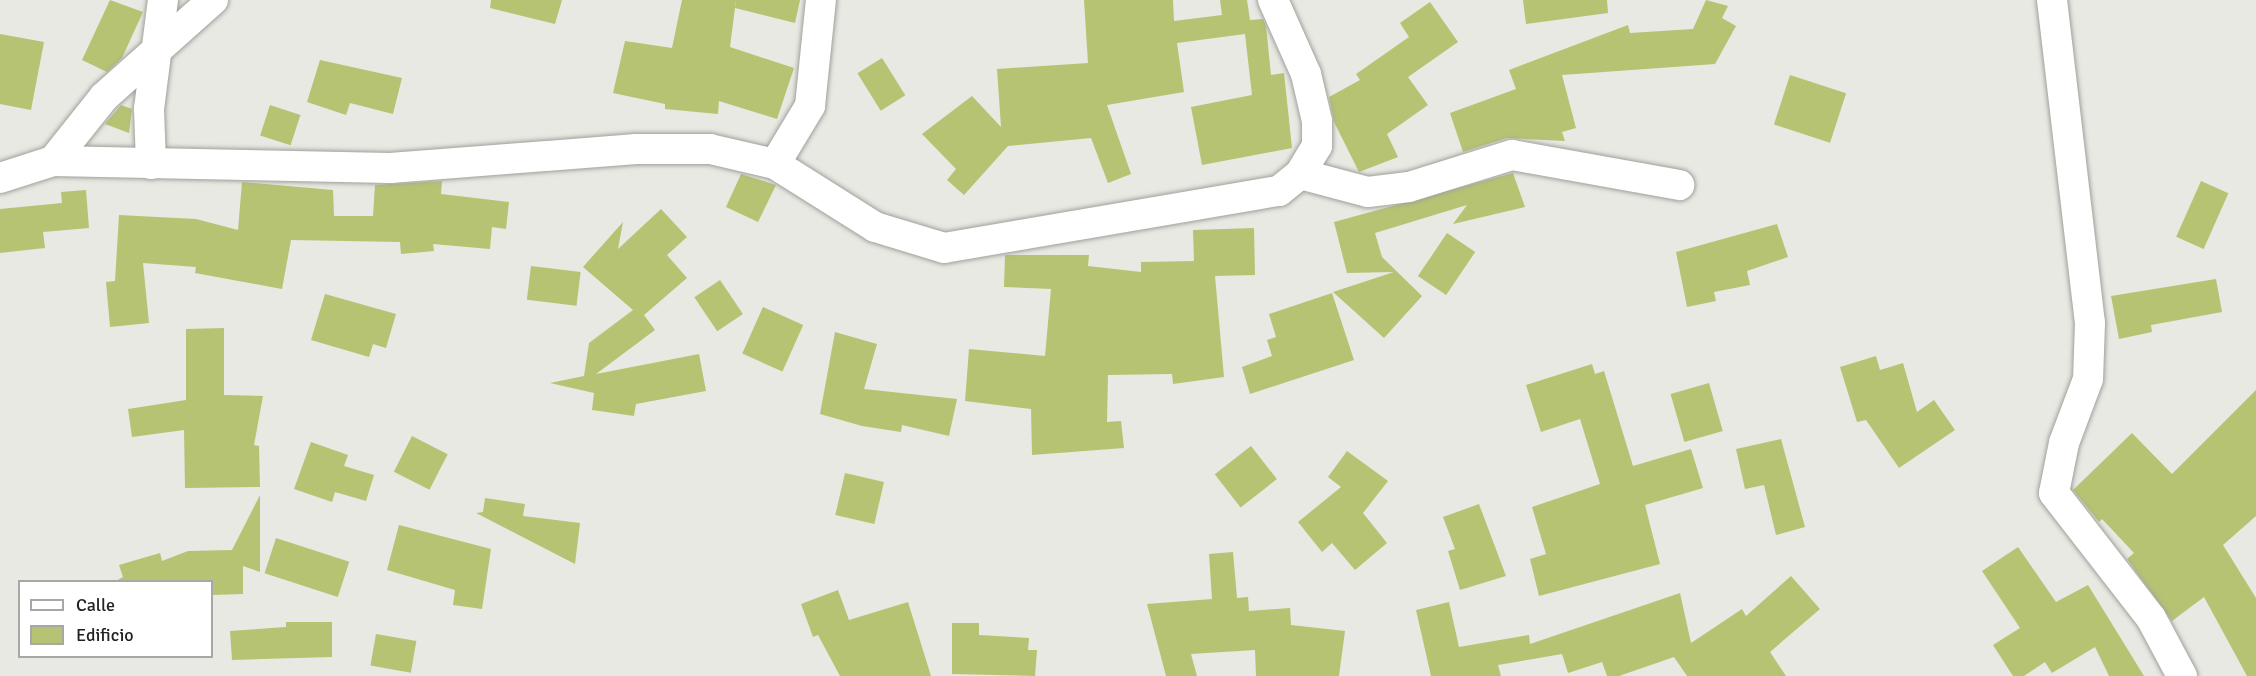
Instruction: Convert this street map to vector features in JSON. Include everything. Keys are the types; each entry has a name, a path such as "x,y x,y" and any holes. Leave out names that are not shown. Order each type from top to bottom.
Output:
{"street":[{"path":"151,164 149,109 163,0"},
{"path":"53,161 104,97 213,0"},
{"path":"775,164 810,106 821,0"},
{"path":"0,178 53,161 390,168 646,149 710,149 775,164 875,227 944,248 1279,190 1300,174 1317,146 1317,121 1306,74 1272,0"},
{"path":"2052,0 2090,323 2088,379 2064,443 2054,493 2151,618 2182,676"},
{"path":"1300,174 1368,192 1409,187 1512,155 1679,185"}],"building":[{"path":"110,0 143,12 122,58 107,72 82,60"},
{"path":"491,0 562,0 555,24 490,8"},
{"path":"682,0 736,0 730,47 794,68 777,119 719,101 718,114 665,109 665,104 613,93 625,41 672,48"},
{"path":"736,0 800,0 795,23 735,8"},
{"path":"1084,0 1173,0 1174,21 1222,15 1220,0 1247,0 1250,20 1263,19 1266,26 1271,75 1284,73 1292,148 1202,165 1191,107 1252,95 1245,34 1177,43 1184,92 1107,105 1131,174 1108,183 1091,138 1008,146 964,195 947,180 956,169 922,134 972,96 1001,127 997,69 1088,63"},
{"path":"1523,0 1607,0 1608,13 1526,24"},
{"path":"1706,0 1728,6 1722,18 1736,26 1715,64 1562,75 1576,128 1562,132 1565,141 1507,138 1463,152 1450,113 1516,89 1509,70 1628,25 1630,33 1693,29"},
{"path":"1430,2 1458,42 1408,77 1428,105 1387,134 1398,157 1359,172 1334,122 1329,97 1360,80 1356,74 1409,37 1400,23"},
{"path":"0,34 44,42 31,110 0,104"},
{"path":"882,58 905,95 881,111 857,73"},
{"path":"320,60 402,78 393,114 350,103 346,115 307,102"},
{"path":"1790,75 1846,93 1830,143 1774,124"},
{"path":"121,105 132,109 129,133 105,124"},
{"path":"270,105 300,115 291,145 260,135"},
{"path":"1513,173 1525,207 1453,224 1467,205 1375,233 1382,257 1422,296 1384,338 1333,292 1394,272 1347,273 1334,222"},
{"path":"741,174 776,185 758,222 726,207"},
{"path":"442,181 441,194 509,202 506,229 492,227 490,249 433,244 434,251 401,254 400,242 291,240 282,289 195,273 196,267 143,263 149,323 110,327 106,282 115,281 119,215 196,219 238,230 242,182 333,190 334,216 373,216 375,185"},
{"path":"2201,181 2228,193 2204,249 2176,237"},
{"path":"86,190 89,228 43,232 45,248 0,253 0,209 62,203 61,192"},
{"path":"661,209 687,237 667,255 687,278 644,315 655,330 596,374 699,354 706,391 636,404 634,416 592,410 594,393 550,383 584,376 589,343 633,310 583,267 623,222 618,249"},
{"path":"1777,224 1788,257 1747,271 1750,285 1714,292 1716,301 1687,307 1676,252"},
{"path":"1254,228 1255,275 1215,276 1224,377 1173,384 1172,374 1108,375 1107,422 1121,421 1124,448 1032,455 1031,409 965,401 969,349 1045,356 1051,289 1004,287 1005,255 1089,255 1088,266 1141,272 1141,262 1194,261 1193,230"},
{"path":"1447,233 1475,252 1446,295 1418,276"},
{"path":"531,266 581,272 576,306 527,300"},
{"path":"2216,279 2222,312 2151,325 2152,332 2119,339 2111,296"},
{"path":"720,280 743,314 717,331 694,297"},
{"path":"1332,293 1354,360 1250,394 1242,367 1272,356 1267,340 1276,337 1269,314"},
{"path":"325,294 396,314 386,348 373,344 369,357 311,340"},
{"path":"763,307 803,325 782,371 742,354"},
{"path":"224,328 224,395 263,396 254,445 259,446 260,487 185,488 184,430 132,437 128,409 186,400 186,329"},
{"path":"835,332 877,344 864,389 957,399 949,436 902,425 901,432 862,426 820,414"},
{"path":"1876,356 1880,370 1903,363 1917,412 1934,400 1955,430 1899,468 1866,420 1857,422 1840,367"},
{"path":"1592,364 1595,374 1604,371 1633,466 1691,449 1703,488 1645,505 1660,564 1539,596 1530,559 1546,554 1532,507 1600,484 1580,419 1541,432 1526,385"},
{"path":"1709,383 1723,431 1684,442 1671,394"},
{"path":"2256,390 2256,516 2223,545 2256,598 2256,676 2247,676 2204,597 2172,621 2127,559 2134,553 2102,519 2099,522 2073,490 2132,433 2172,474"},
{"path":"412,436 448,454 429,490 394,472"},
{"path":"1781,439 1805,527 1776,535 1764,485 1745,489 1736,449"},
{"path":"311,442 348,455 344,466 374,475 366,501 335,492 332,502 294,489"},
{"path":"1251,446 1277,479 1241,507 1215,474"},
{"path":"1347,451 1388,481 1363,513 1387,543 1355,570 1332,543 1322,552 1298,522 1341,487 1328,477"},
{"path":"845,473 884,482 874,524 835,515"},
{"path":"260,495 260,572 243,566 243,594 213,595 213,580 118,580 123,577 119,565 160,553 162,561 188,551 232,550"},
{"path":"485,498 525,504 523,516 580,523 575,564 476,513 483,512"},
{"path":"1479,504 1506,576 1460,590 1448,551 1455,549 1443,517"},
{"path":"399,525 491,549 482,609 453,605 455,590 387,570"},
{"path":"276,538 349,562 338,597 265,573"},
{"path":"2018,547 2056,602 2088,585 2144,676 2109,676 2095,647 2052,673 2045,662 2024,676 2013,676 1993,645 2020,628 1982,571"},
{"path":"1233,552 1237,598 1248,597 1249,611 1290,608 1291,625 1345,631 1339,676 1256,676 1255,650 1191,654 1197,676 1166,676 1147,604 1212,599 1209,554"},
{"path":"1791,576 1820,609 1770,652 1786,676 1687,676 1674,657 1619,676 1607,676 1602,662 1568,673 1562,654 1498,665 1501,676 1431,676 1416,610 1449,602 1459,647 1529,635 1530,644 1680,593 1691,643 1742,609 1746,616"},
{"path":"838,590 849,620 908,602 931,676 840,676 818,635 813,637 801,604"},
{"path":"286,622 332,622 332,657 232,660 230,631 286,627"},
{"path":"952,623 979,623 979,635 1029,638 1028,650 1037,650 1035,676 952,674"},
{"path":"376,634 416,641 411,673 370,666"}]}
